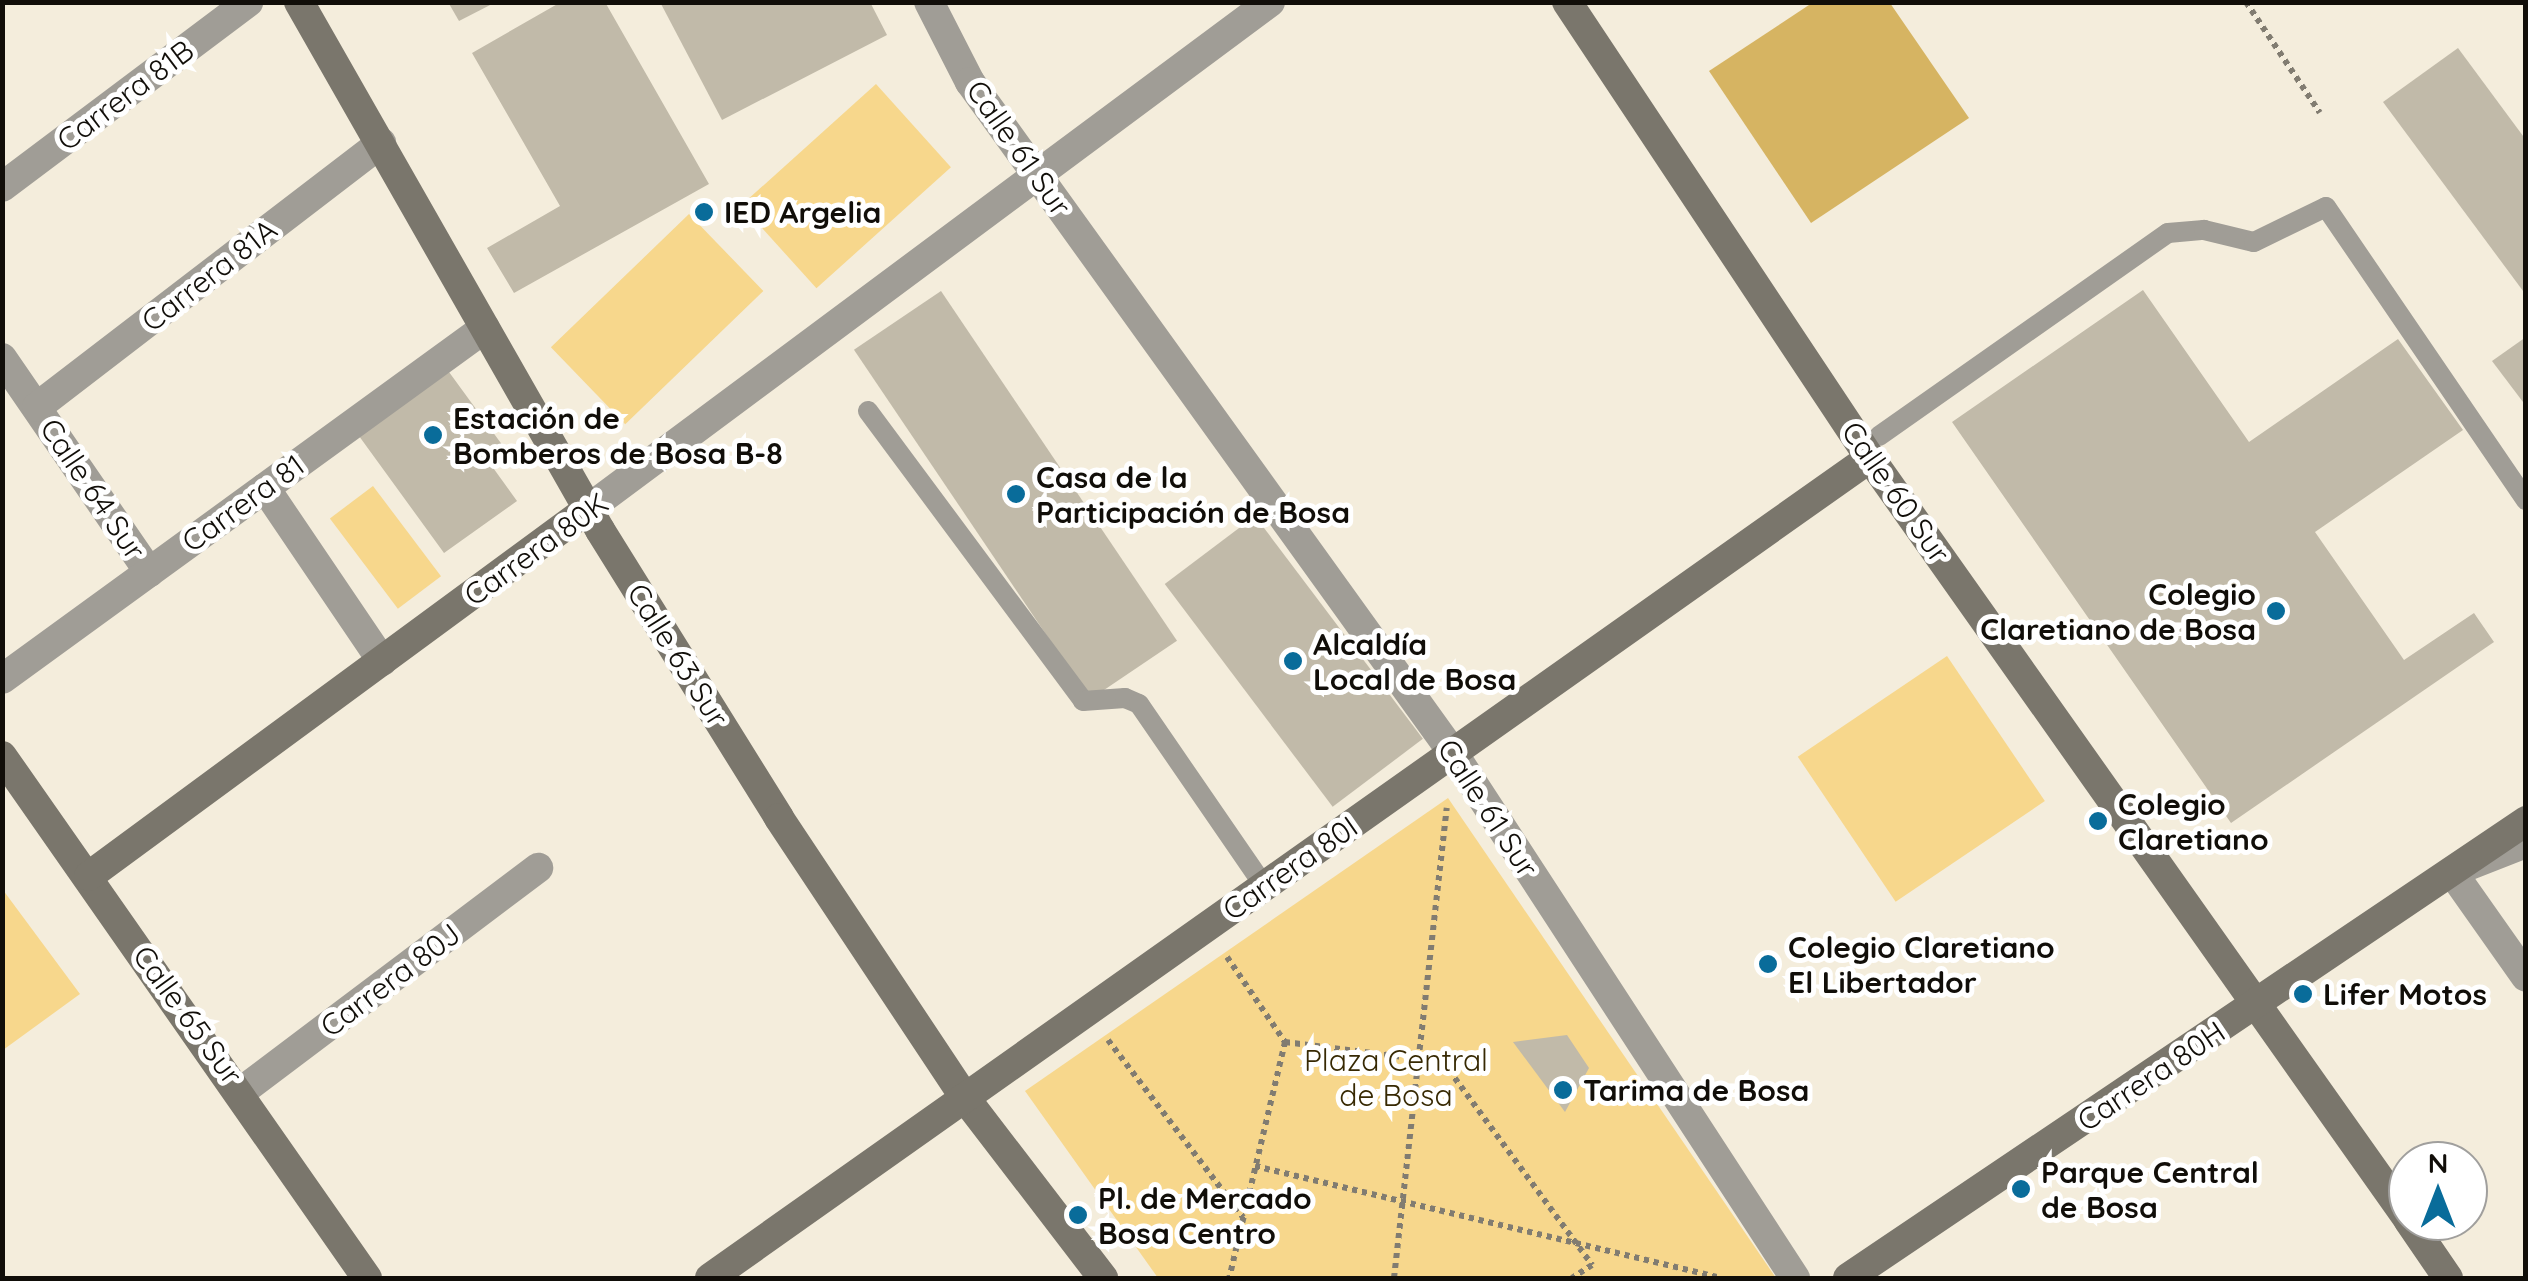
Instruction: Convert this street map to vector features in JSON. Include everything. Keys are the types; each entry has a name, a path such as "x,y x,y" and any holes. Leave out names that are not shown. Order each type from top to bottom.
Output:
{"street":[{"name":"Carrera 81B","path":"2,187 248,2"},
{"name":"Calle 63 Sur","path":"299,2 588,510 965,1098 1103,1278"},
{"name":"Calle 61 Sur","path":"929,2 970,82 1452,753 1795,1278"},
{"name":"Carrera 80K","path":"89,876 1270,2"},
{"name":"Calle 60 Sur","path":"1567,2 2388,1189"},
{"name":"Carrera 81A","path":"37,407 381,143"},
{"name":"Carrera 81","path":"2,679 485,328"},
{"name":"Calle 64 Sur","path":"2,358 149,572"},
{"name":"Carrera 80I","path":"710,1278 1452,753 1875,447"},
{"path":"265,488 382,661"},
{"name":"Calle 65 Sur","path":"2,756 242,1092 367,1278"},
{"name":"Carrera 80H","path":"1848,1278 2526,821"},
{"name":"Carrera 80H","path":"2452,872 2526,843"},
{"name":"Carrera 80J","path":"242,1092 538,868"},
{"path":"2452,872 2526,977"},
{"name":"Calle 60 Sur","path":"2423,1241 2448,1278"}],"lane":[{"path":"1875,447 2168,233 2204,230 2254,242 2326,207 2526,500"},
{"path":"868,412 1083,701 1126,698 1140,704 1264,886"}],"path":[{"path":"2246,2 2320,114"},
{"path":"1394,1278 1422,1059 1452,753"},
{"path":"1207,927 1285,1042 1230,1278"},
{"path":"1087,1012 1244,1218"},
{"path":"1285,1042 1443,1062 1592,1265 1572,1278"},
{"path":"1255,1166 1574,1238 1720,1278"}],"green space":[{"path":"876,84 951,167 816,288 741,205"},
{"path":"689,214 763,291 625,424 551,347"},
{"path":"373,486 441,576 398,609 330,518"},
{"path":"1947,656 2045,801 1896,902 1798,757"},
{"name":"Plaza Central de Bosa","path":"1448,798 1776,1278 1158,1278 1025,1091"},
{"path":"3,890 80,994 2,1050"}],"shaded area":[{"path":"1812,3 1890,3 1969,118 1811,223 1709,71"}],"building":[{"path":"448,2 496,2 459,21"},
{"path":"561,2 605,2 709,184 514,293 487,248 560,206 472,53"},
{"path":"660,2 870,2 887,35 722,120"},
{"path":"2458,48 2526,140 2526,295 2383,102"},
{"path":"2143,290 2249,442 2398,339 2463,430 2315,532 2404,660 2474,613 2494,642 2231,823 1952,422"},
{"name":"Casa de la Participación de Bosa","path":"941,291 1177,641 1090,700 854,350"},
{"path":"2526,337 2526,406 2492,361"},
{"path":"449,372 503,446 486,458 517,501 444,553 359,436"},
{"name":"Alcaldía Local de Bosa","path":"1255,516 1423,739 1333,807 1165,584"},
{"name":"Tarima de Bosa","path":"1567,1035 1589,1068 1565,1112 1513,1042"}],"place":[{"name":"IED Argelia","path":"704,212"},
{"name":"Estación de Bomberos de Bosa B-8","path":"433,435"},
{"name":"Casa de la Participación de Bosa","path":"1016,494"},
{"name":"Colegio Claretiano de Bosa","path":"2276,611"},
{"name":"Alcaldía Local de Bosa","path":"1293,661"},
{"name":"Colegio Claretiano","path":"2098,821"},
{"name":"Colegio Claretiano El Libertador","path":"1768,964"},
{"name":"Lifer Motos","path":"2303,994"},
{"name":"Tarima de Bosa","path":"1563,1090"},
{"name":"Parque Central de Bosa","path":"2021,1189"},
{"name":"Pl. de Mercado Bosa Centro","path":"1078,1215"}]}
